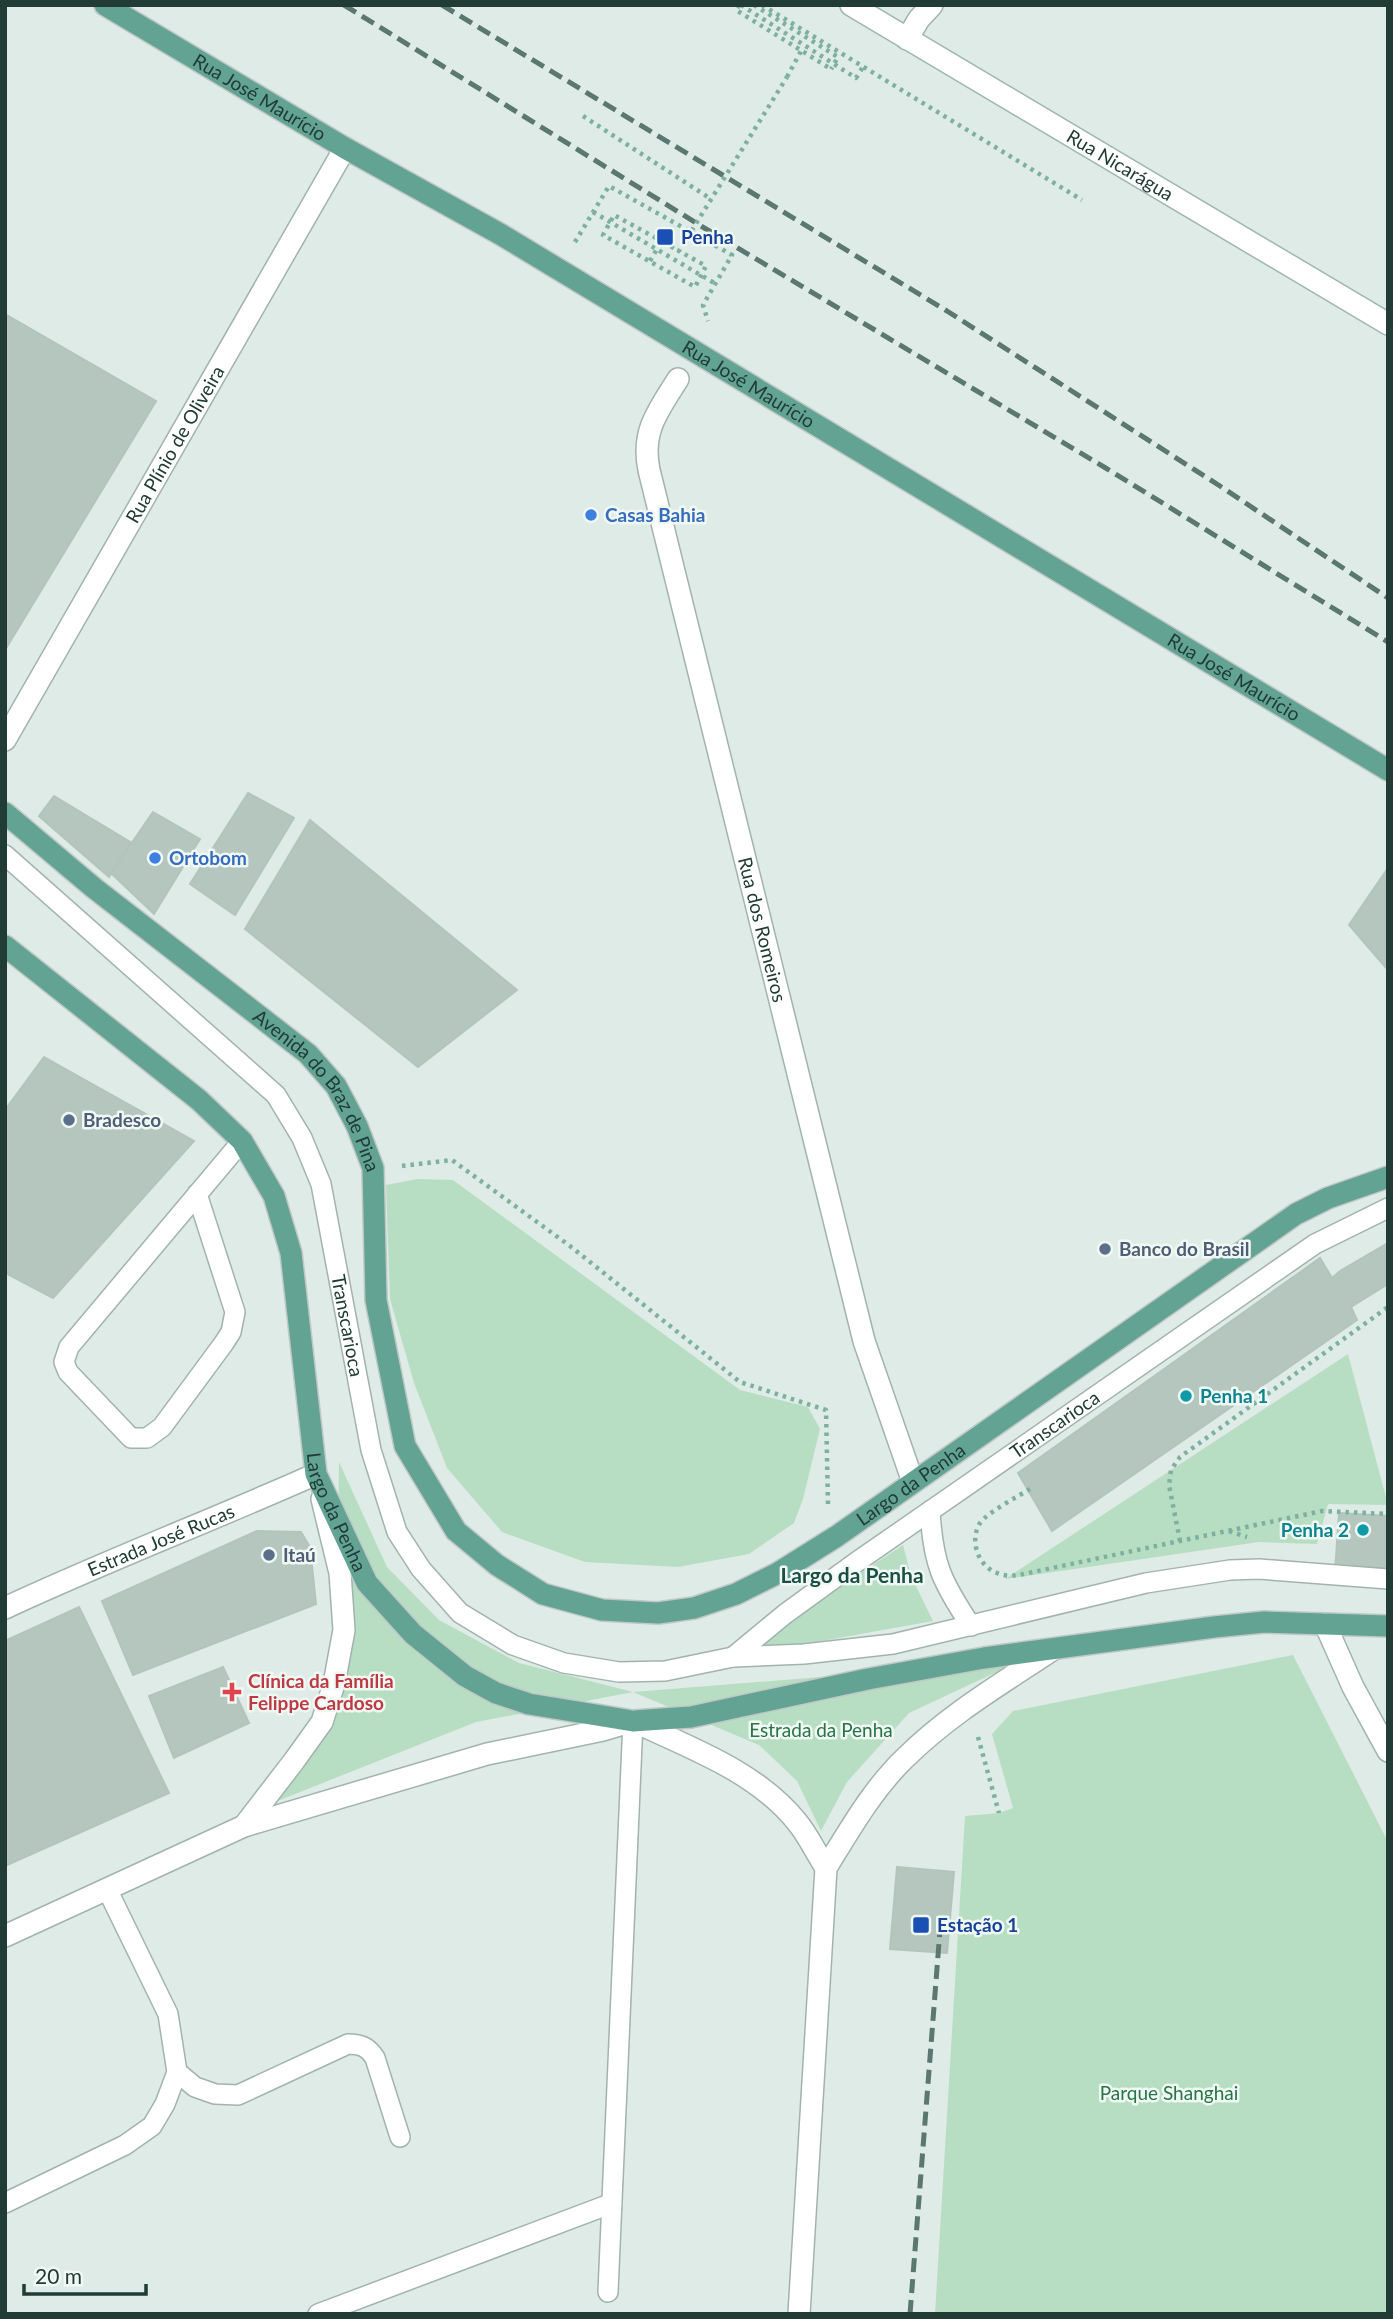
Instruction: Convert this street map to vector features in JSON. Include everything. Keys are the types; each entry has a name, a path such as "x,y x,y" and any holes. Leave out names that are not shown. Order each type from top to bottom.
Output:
{"main road":[{"name":"Rua José Maurício","path":"105,5 345,148 500,234 1388,770"},
{"name":"Avenida do Braz de Pina","path":"5,813 94,888 308,1054 336,1086 357,1126 373,1168 376,1300 405,1446 427,1484"},
{"path":"5,946 200,1100 242,1141"},
{"name":"Largo da Penha","path":"242,1141 274,1196 291,1253 316,1474 368,1583 413,1634 465,1676 496,1693 529,1704 633,1721 691,1717 868,1679 984,1658 1264,1622 1388,1626"},
{"name":"Largo da Penha","path":"427,1484 456,1531 497,1564 543,1594 601,1610 658,1614 694,1608 736,1594 778,1573 837,1536 1296,1214 1328,1198 1388,1177"}],"street":[{"name":"Rua Nicarágua","path":"851,5 1388,324"},
{"path":"907,39 919,19 932,5"},
{"name":"Rua Plínio de Oliveira","path":"5,740 345,148"},
{"name":"Rua dos Romeiros","path":"678,379 648,433 646,444 649,470 863,1341 913,1482"},
{"path":"244,1826 322,1722 334,1684 344,1619 340,1573 316,1474"},
{"name":"Estrada José Rucas","path":"5,1608 75,1575 316,1474"},
{"path":"1325,1624 1353,1687 1388,1751"},
{"name":"Largo da Penha","path":"5,1936 244,1826 487,1754 603,1730 633,1721 726,1765 763,1789 797,1822 825,1868 864,1808 902,1760 952,1716 1052,1650"},
{"path":"799,2314 825,1868"}],"lane":[{"name":"Transcarioca","path":"5,855 276,1095 302,1138 321,1184 371,1450 397,1532 421,1569 460,1613 513,1645 564,1663 620,1672 665,1671 733,1657 862,1649 971,1626 1146,1583 1230,1570 1259,1569 1388,1579"},
{"path":"197,1194 235,1312 231,1332 162,1427 147,1438 131,1438 68,1373 64,1362 69,1347 197,1194 242,1141"},
{"name":"Transcarioca","path":"733,1657 785,1614 930,1511 1315,1244 1388,1208"},
{"path":"930,1511 931,1540 936,1565 947,1590 971,1626"},
{"path":"608,2292 633,1721"},
{"path":"5,2203 125,2145 152,2126 165,2104 177,2072 168,2014 107,1889"},
{"path":"177,2072 195,2087 215,2094 238,2095 348,2044 359,2044 369,2049 375,2058 400,2137"},
{"path":"318,2314 610,2204"}],"path":[{"path":"754,5 838,57 831,69 736,10 740,5 787,35 856,78 863,67"},
{"path":"762,5 1082,200"},
{"path":"787,35 791,29"},
{"path":"679,251 751,138 802,51"},
{"path":"583,116 711,199"},
{"path":"710,326 703,305 716,284 732,256 609,186 593,212 716,284"},
{"path":"614,215 706,265 695,286 650,261 603,235 614,215"},
{"path":"650,261 657,249"},
{"path":"373,1168 452,1160 570,1246 740,1381 826,1410 829,1518"},
{"path":"1180,1541 1169,1485 1171,1470 1180,1457 1388,1307"},
{"path":"1030,1489 981,1522 976,1534 976,1550 984,1565 995,1573 1019,1576 1322,1511 1388,1514"},
{"path":"987,1762 999,1813"}],"green space":[{"path":"418,1179 453,1180 740,1390 808,1407 820,1429 803,1499 794,1523 749,1554 678,1567 585,1562 502,1532 447,1468 414,1383 390,1299 386,1185"},
{"path":"1348,1354 1388,1505 1328,1504 1317,1544 1259,1542 1005,1579"},
{"path":"339,1462 387,1567 439,1620 519,1663 633,1692 476,1722 275,1802 318,1731 337,1621"},
{"path":"903,1545 911,1576 933,1621 733,1657"},
{"name":"Parque Shanghai","path":"1293,1655 1388,1842 1388,2314 935,2314 965,1816 999,1813 1013,1808 992,1734 1013,1711"},
{"name":"Estrada da Penha","path":"1020,1661 909,1713 847,1782 821,1831 797,1781 759,1745 633,1692"}],"building":[{"path":"5,314 156,401 5,650"},
{"path":"248,793 294,818 235,915 190,884"},
{"path":"54,796 132,843 109,877 39,816"},
{"name":"Ortobom","path":"153,812 200,839 154,914 111,873"},
{"path":"310,820 517,990 418,1067 245,929"},
{"path":"1388,868 1388,970 1349,925"},
{"path":"44,1057 194,1141 53,1298 5,1271 5,1110"},
{"name":"Penha 1","path":"1388,1243 1388,1284 1351,1307 1357,1320 1052,1531 1018,1473 1320,1258 1332,1278"},
{"name":"Penha 2","path":"1339,1513 1388,1516 1388,1576 1335,1572"},
{"path":"257,1531 301,1532 310,1547 316,1604 133,1675 102,1601"},
{"path":"79,1607 169,1793 5,1866 5,1641"},
{"path":"223,1667 249,1723 174,1758 149,1696"},
{"name":"Estação 1","path":"897,1867 954,1872 947,1953 890,1949"}],"railway":[{"path":"344,5 706,229 1104,467 1388,642"},
{"path":"442,5 947,311 1223,488 1388,598"},
{"path":"910,2314 940,1930"}],"place":[{"name":"Penha","path":"665,237"},
{"name":"Casas Bahia","path":"591,515"},
{"name":"Ortobom","path":"155,858"},
{"name":"Bradesco","path":"69,1120"},
{"name":"Banco do Brasil","path":"1105,1249"},
{"name":"Penha 1","path":"1186,1396"},
{"name":"Penha 2","path":"1363,1530"},
{"name":"Itaú","path":"269,1555"},
{"name":"Clínica da Família Felippe Cardoso","path":"232,1692"},
{"name":"Estação 1","path":"921,1925"}],"district":[{"name":"Largo da Penha","path":"852,1576"}]}
